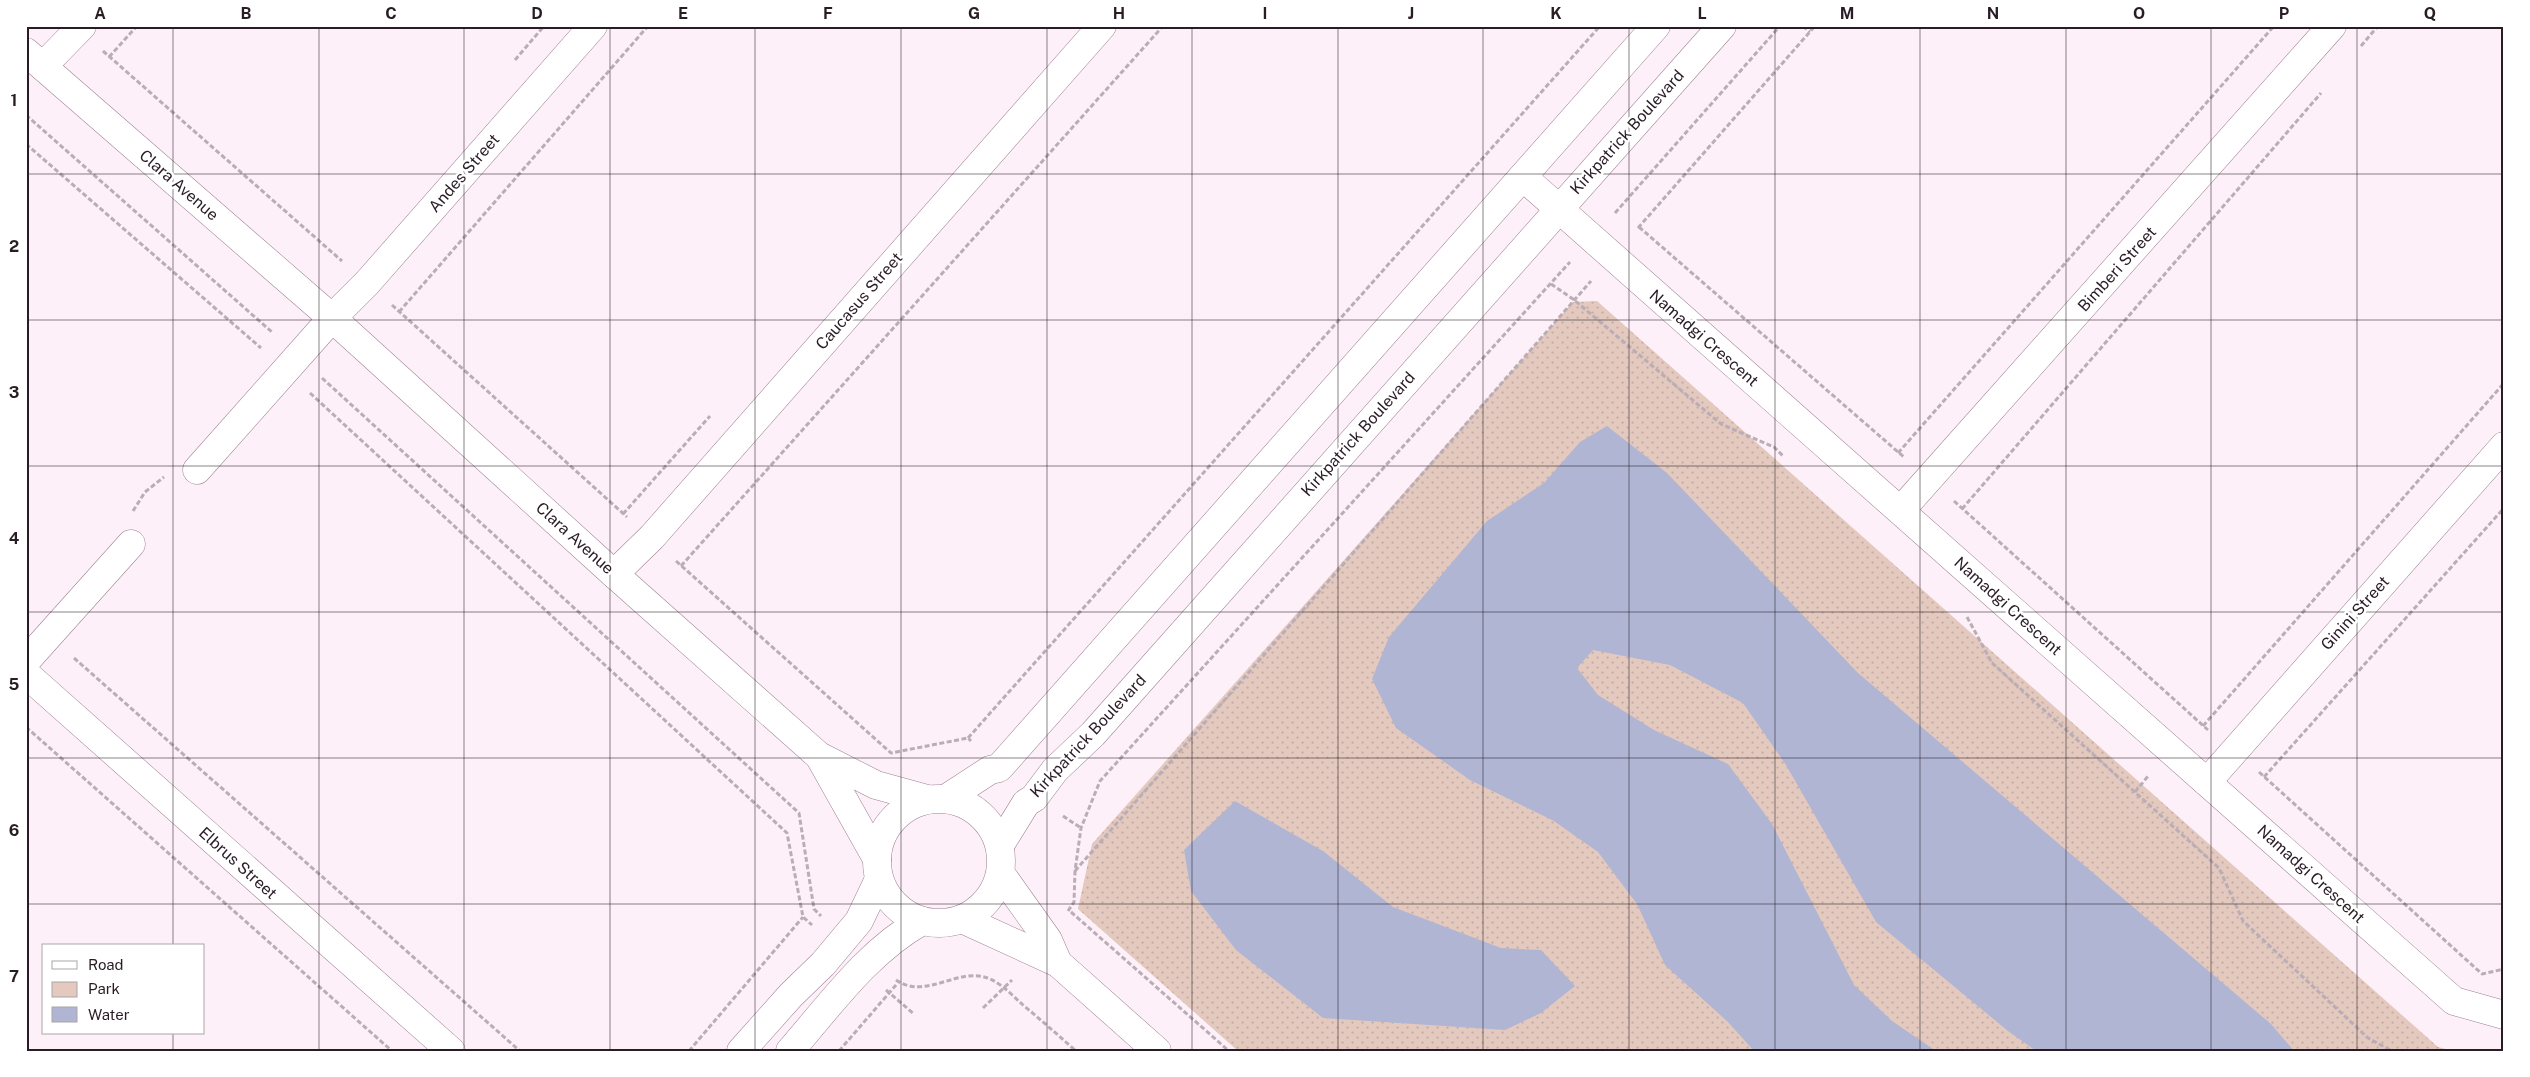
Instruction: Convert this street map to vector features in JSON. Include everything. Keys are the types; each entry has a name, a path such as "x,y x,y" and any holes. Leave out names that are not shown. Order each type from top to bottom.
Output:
{"street":[{"name":"Andes Street","path":"332,318 367,283 593,26"},
{"name":"Caucasus Street","path":"614,574 652,537 1102,26"},
{"path":"741,1051 859,921 878,869 881,839 891,821 907,807 937,799 990,770 999,768 1656,26"},
{"name":"Kirkpatrick Boulevard","path":"1000,846 1026,803 1034,798 1055,770 1099,726 1722,26"},
{"name":"Bimberi Street","path":"1901,510 2332,26"},
{"path":"35,59 81,28"},
{"name":"Clara Avenue","path":"35,59 332,318 614,574 819,756 876,785 937,799"},
{"name":"Namadgi Crescent","path":"1523,177 2454,1001 2504,1015"},
{"path":"197,470 332,318"},
{"name":"Ginini Street","path":"2207,782 2504,446"},
{"path":"26,661 131,544"},
{"name":"Elbrus Street","path":"26,674 451,1051"},
{"name":"Clara Avenue","path":"819,756 878,869"},
{"path":"878,869 889,898 903,912 922,921 942,924 962,919 984,904 993,893 1001,874 1002,853 996,833 984,816 967,804 937,799"},
{"path":"1001,874 1048,940 1058,963"},
{"path":"962,919 1058,963 1157,1051"},
{"path":"790,1051 867,964 902,932 922,921"}],"path":[{"path":"109,57 137,26"},
{"path":"399,312 648,26"},
{"path":"680,566 1163,26"},
{"path":"81,28 109,57 367,283 652,537 680,566 891,753 968,738 1600,26"},
{"path":"1573,299 1075,871 1081,828 1100,781 1551,284 1780,26"},
{"path":"1803,26 1810,32"},
{"path":"1613,258 1815,26"},
{"path":"1898,453 2274,26"},
{"path":"2359,49 2378,26"},
{"path":"1962,509 2326,87"},
{"path":"26,115 292,363 787,833 804,918 841,942"},
{"path":"26,144 292,363 799,813 814,910 841,942"},
{"path":"1639,227 1898,453 1931,478 1962,509 2203,726 2234,750 2482,974 2504,970"},
{"path":"1551,284 1573,299 1721,424 1774,447 1789,460"},
{"path":"2203,726 2504,383"},
{"path":"131,544 124,526 145,492 170,472 197,470"},
{"path":"2264,777 2504,508"},
{"path":"1963,609 1992,663 2219,868 2243,921 2368,1038 2392,1051"},
{"path":"49,636 520,1051"},
{"path":"26,727 392,1051"},
{"path":"968,738 999,768"},
{"path":"1034,798 1081,828"},
{"path":"1069,910 1229,1051"},
{"path":"689,1051 804,918"},
{"path":"867,964 898,982 912,987 936,985 971,976 989,978 1004,988 1076,1051"},
{"path":"867,964 890,993 914,1014"},
{"path":"839,1051 898,982"}],"green space":[{"path":"1597,301 2438,1047 2453,1051 1238,1051 1078,909 1092,844 1573,302"}],"water":[{"path":"1607,426 1667,473 1858,673 2271,1024 2294,1051 2036,1051 2008,1031 1876,922 1786,765 1743,703 1670,665 1593,650 1577,668 1598,695 1654,730 1728,764 1772,824 1854,985 1892,1021 1936,1051 1754,1051 1728,1022 1665,965 1637,904 1598,852 1554,821 1470,780 1396,728 1372,679 1389,637 1487,521 1544,483 1580,442"},
{"path":"1235,801 1323,851 1393,907 1501,948 1541,950 1575,986 1541,1013 1505,1030 1323,1018 1236,950 1191,891 1184,850"}]}
